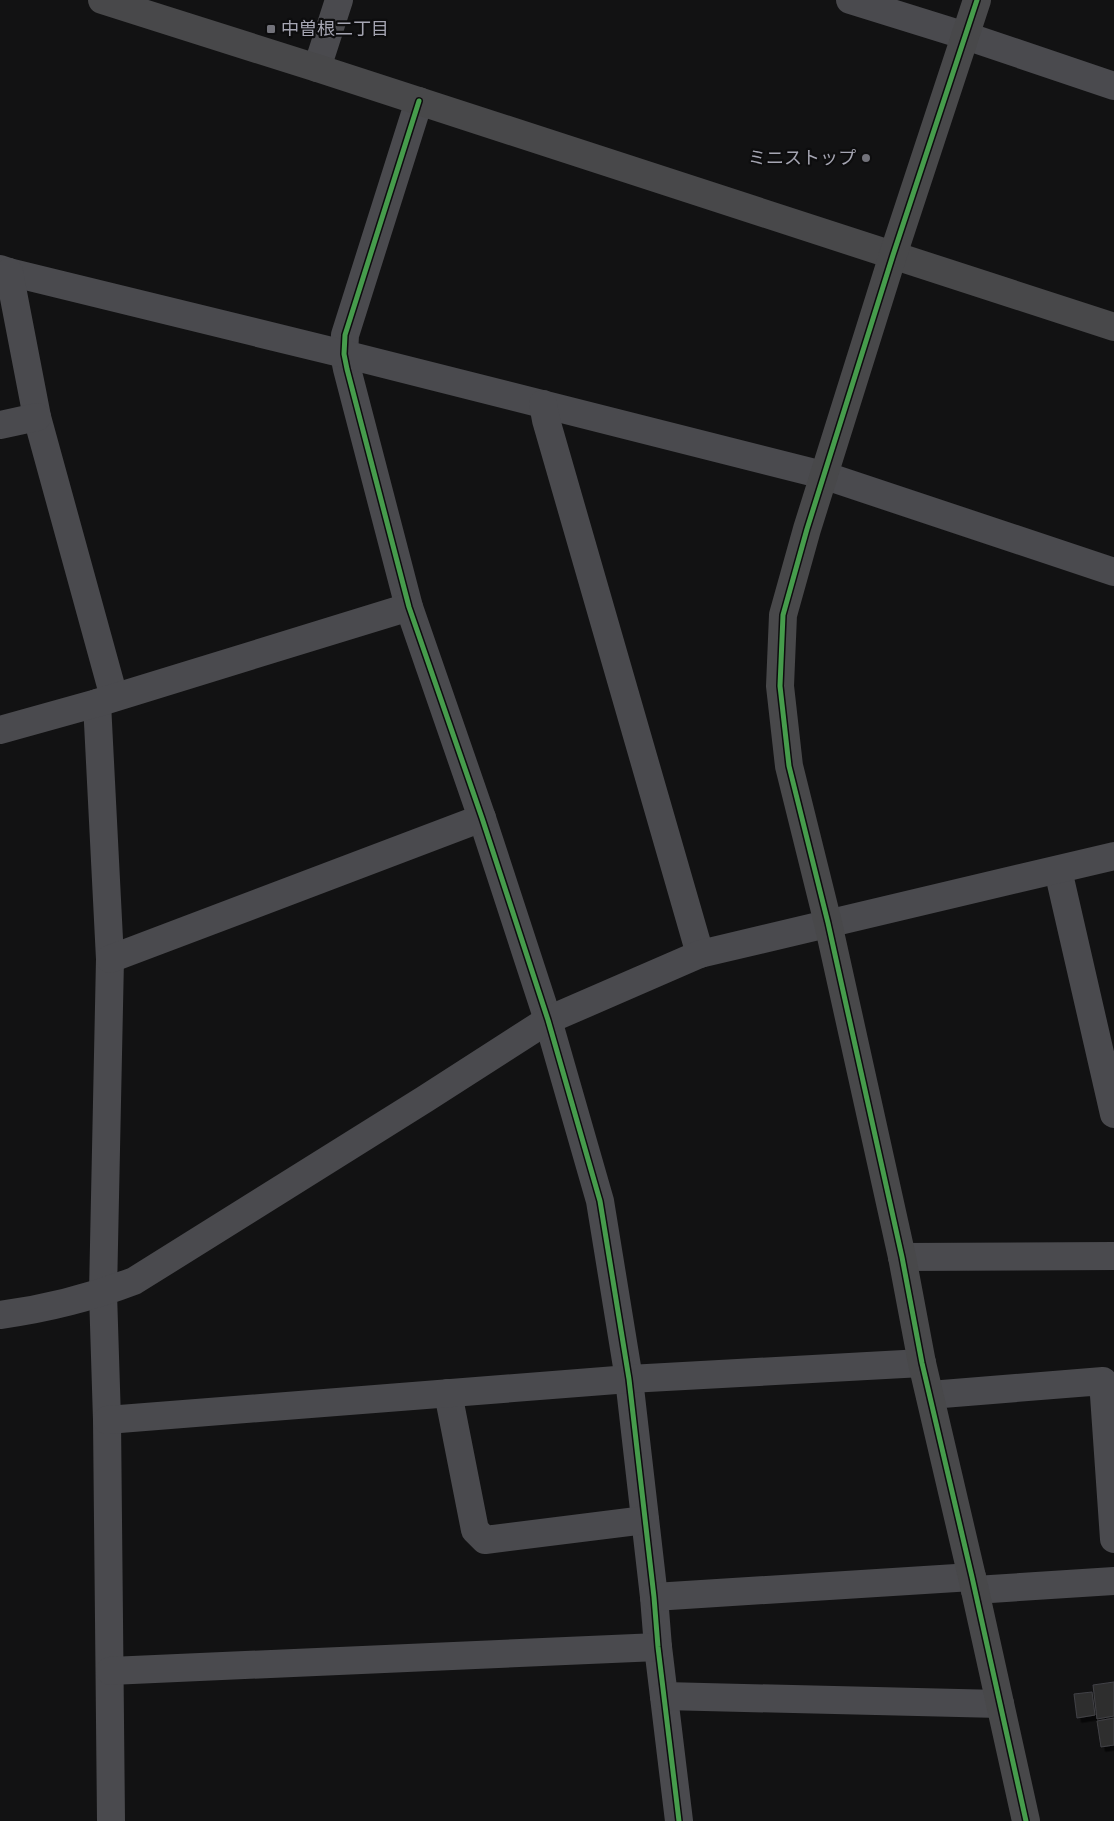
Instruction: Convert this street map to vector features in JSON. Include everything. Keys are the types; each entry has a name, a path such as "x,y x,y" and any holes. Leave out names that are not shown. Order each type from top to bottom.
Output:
{"street":[{"path":"102,0 1114,327"},
{"path":"317,68 340,0"},
{"path":"850,0 966,36 1114,86"},
{"path":"977,0 893,255 824,475 783,615 780,686 789,766 828,923 902,1257 922,1363 974,1584 1026,1821"},
{"path":"419,101 345,335 344,354 410,607 548,1020 600,1201 629,1379 679,1821"},
{"path":"111,1821 107,1420 103,1293 110,959 105,700 4,270 824,475 1114,572"},
{"path":"544,404 546,420 700,954"},
{"path":"0,425 37,417"},
{"path":"0,730 410,607"},
{"path":"110,959 482,818"},
{"path":"0,1315 103,1293 134,1281 548,1020 700,954 1114,856"},
{"path":"1058,870 1107,1046 1114,1114"},
{"path":"902,1257 1114,1256"},
{"path":"107,1420 629,1379 922,1363"},
{"path":"930,1395 1103,1382 1114,1539"},
{"path":"448,1393 474,1530 485,1540 645,1520"},
{"path":"654,1597 974,1584 1114,1581"},
{"path":"110,1671 658,1647"},
{"path":"664,1696 1000,1704"}],"building":[{"path":"1114,1682 1114,1716 1097,1719 1093,1685"},
{"path":"1092,1692 1095,1715 1077,1718 1074,1694"},
{"path":"1114,1718 1114,1745 1101,1747 1097,1721"}],"cycle path":[{"path":"977,0 893,255 807,529 783,615 780,686 789,766 828,923 902,1257 922,1363 1026,1821"},
{"path":"419,101 345,335 344,354 409,607 482,818 548,1020 600,1201 629,1379 679,1821"}],"place":[{"name":"中曽根二丁目","path":"271,29"},
{"name":"ミニストップ","path":"866,158"}]}
